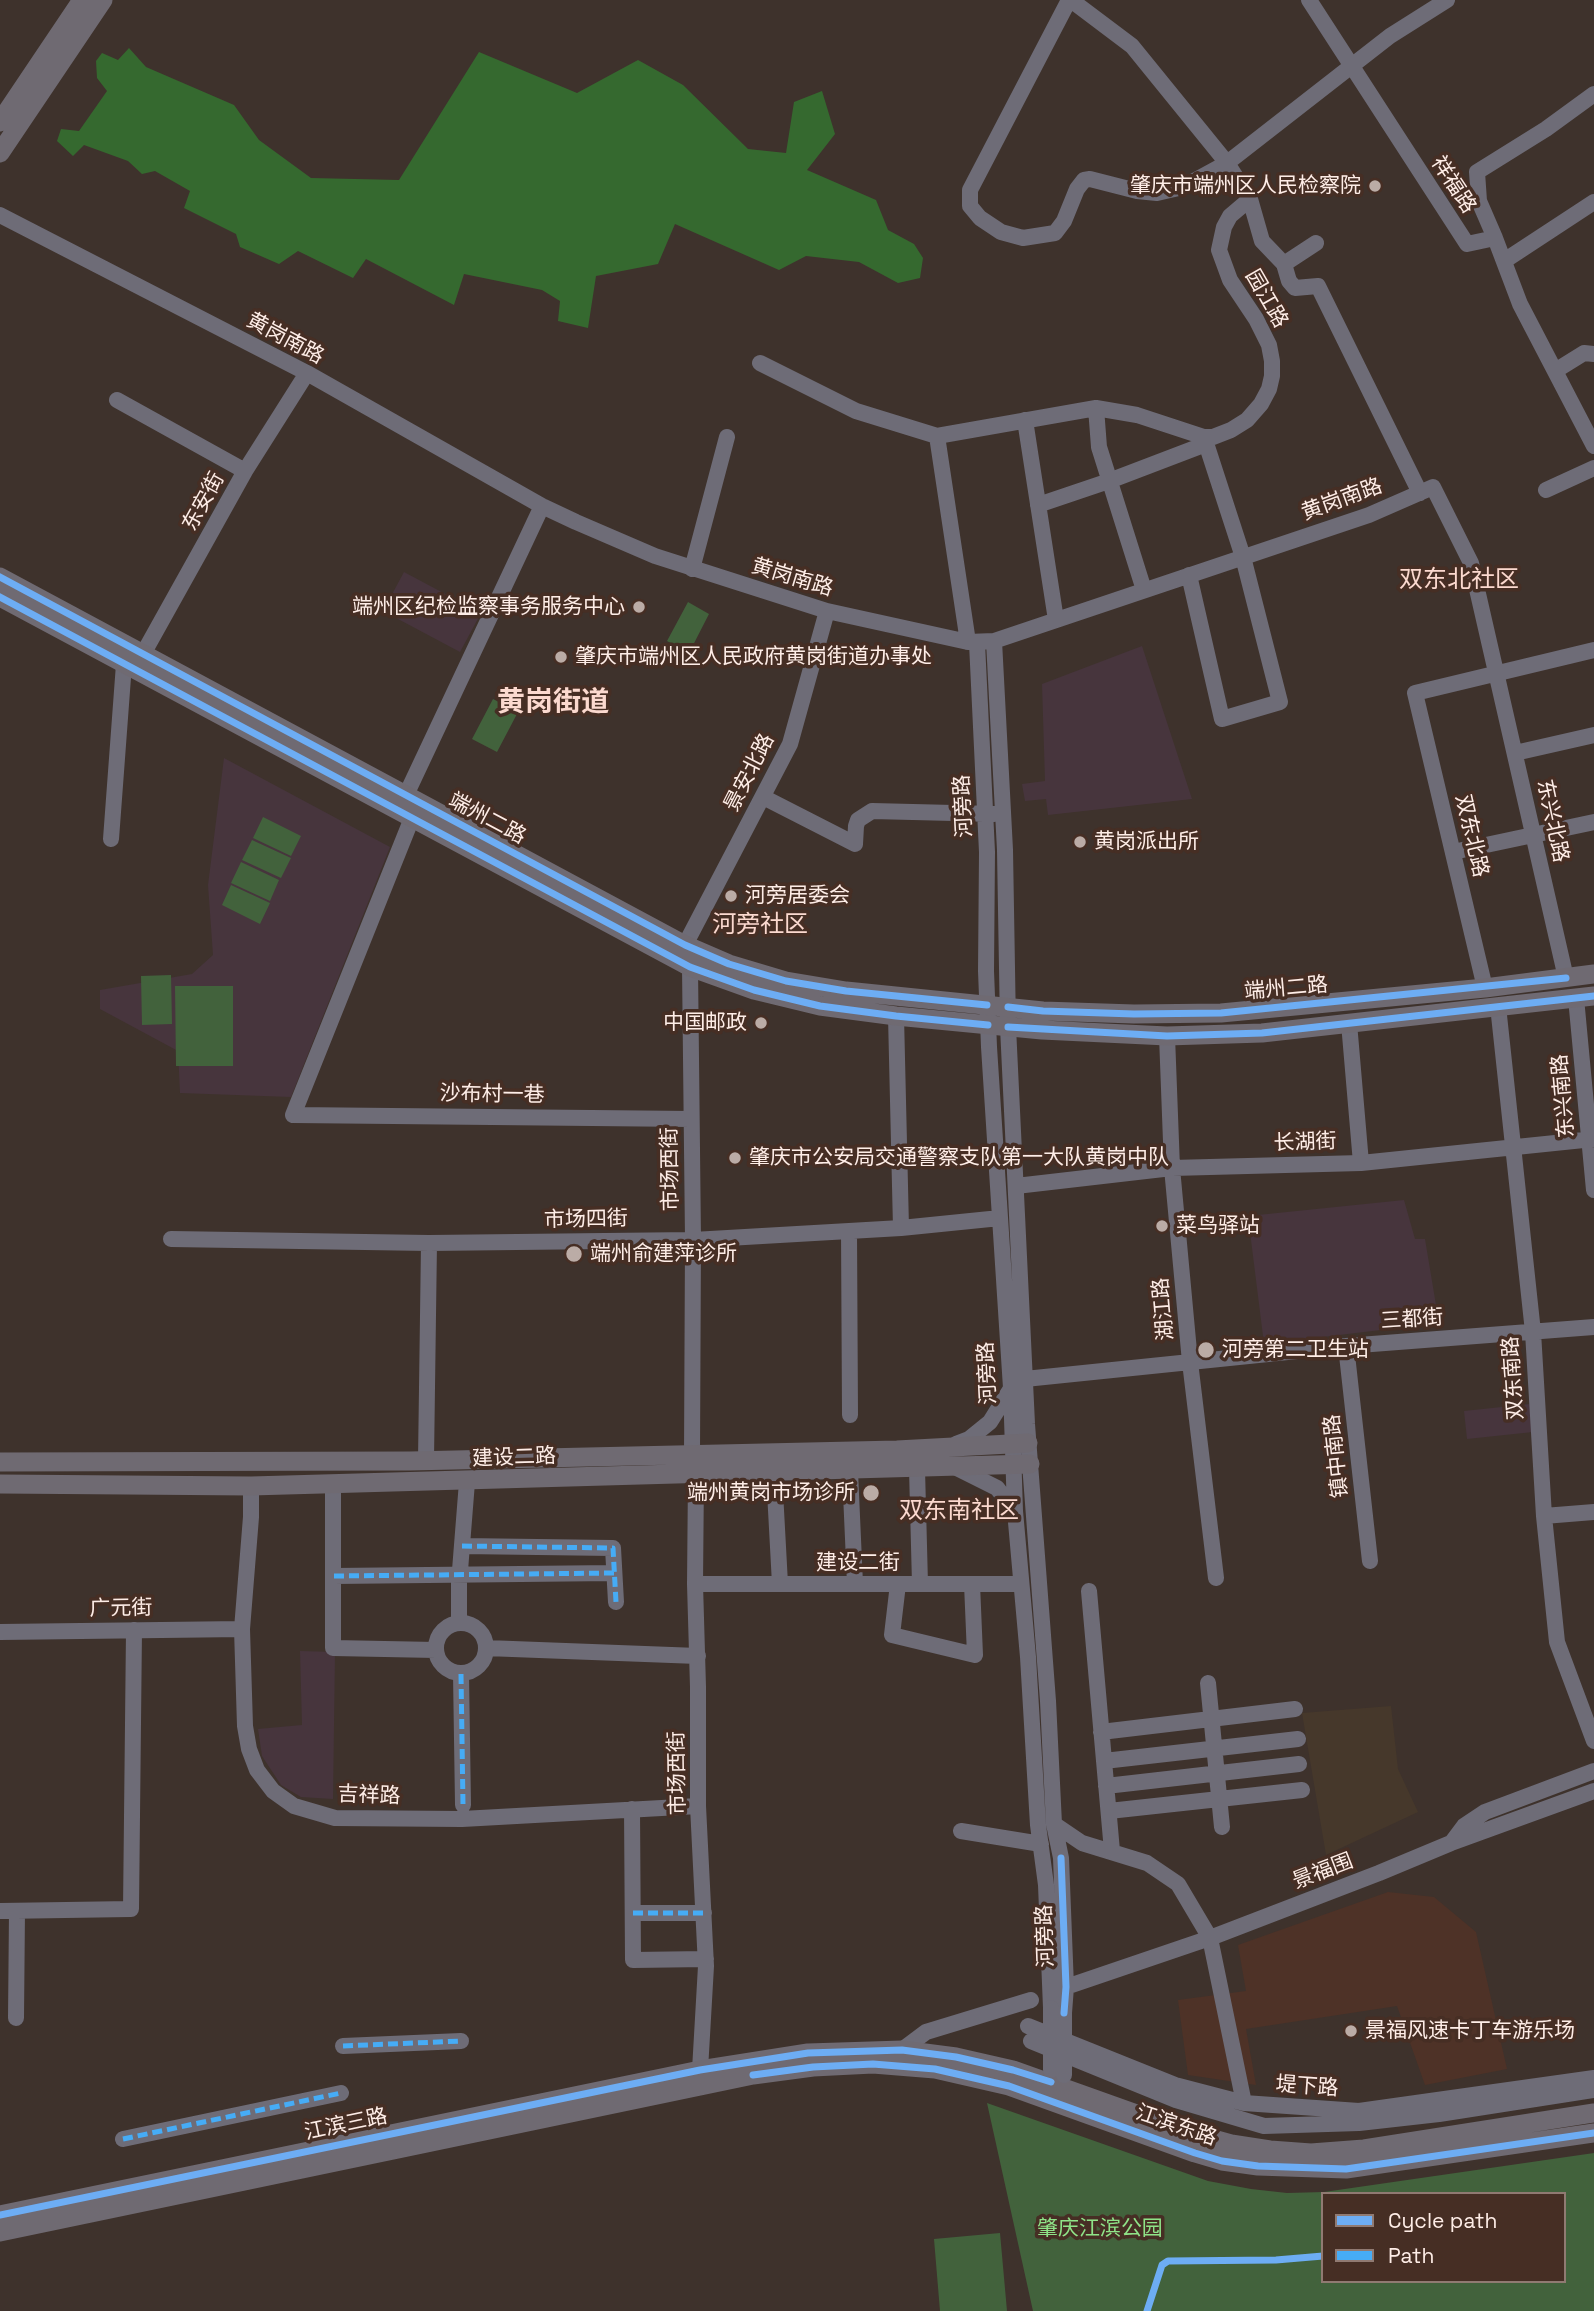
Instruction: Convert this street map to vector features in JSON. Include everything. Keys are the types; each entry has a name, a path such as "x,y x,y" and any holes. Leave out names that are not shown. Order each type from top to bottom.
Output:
{"main road":[{"path":"0,122 82,0"},
{"path":"0,153 103,0"},
{"name":"端州二路","path":"0,577 685,945 729,964 786,981 846,991 931,999 988,1015"},
{"name":"端州二路","path":"0,597 690,967 754,990 820,1006 896,1016 928,1019 988,1015 1167,1036 1262,1033 1585,997"},
{"name":"端州二路","path":"1043,1021 1134,1014 1221,1013 1485,988 1594,974"},
{"path":"928,1019 931,999"},
{"name":"建设二路","path":"0,1462 426,1460 897,1450 1020,1443"},
{"path":"897,1450 907,1469"},
{"name":"建设二路","path":"0,1484 333,1485 1021,1465"},
{"name":"江滨东路","path":"700,2070 808,2053 902,2050 957,2057 1013,2070 1145,2119 1231,2144 1311,2152 1364,2149 1594,2113"},
{"name":"江滨东路","path":"753,2076 813,2067 873,2064 935,2069 1009,2086 1057,2086 1222,2161 1258,2166 1346,2169 1594,2133"},
{"name":"江滨三路","path":"0,2215 700,2070"},
{"name":"江滨三路","path":"0,2232 753,2076"}],"street":[{"path":"1447,0 1390,36 1227,163 1183,187 1157,193 1084,180 1077,189 1064,221 1055,233 1023,238 1002,232 980,218 970,206 970,190 1070,0 1132,46 1227,163 1251,199 1262,241 1284,264 1289,281 1295,288 1318,286 1420,493 1433,487 1471,563 1496,674 1594,650"},
{"name":"祥福路","path":"1309,0 1467,244 1495,238"},
{"path":"1594,94 1546,129 1477,172 1479,201 1520,304 1594,446"},
{"name":"园江路","path":"1038,505 1110,481 1231,430 1247,420 1261,404 1272,376 1269,345 1256,319 1230,280 1219,250 1220,238 1230,216 1251,199"},
{"path":"1504,261 1594,202"},
{"name":"黄岗南路","path":"0,215 307,373 542,506 655,556 827,611 980,642 1056,620 1243,557 1369,514 1420,493"},
{"path":"1284,264 1316,243"},
{"path":"1555,371 1584,353 1594,354"},
{"path":"760,363 856,411 937,436 1096,408 1137,415 1205,440 1243,557 1280,702 1222,719 1189,575"},
{"name":"东安街","path":"144,654 245,471 307,373"},
{"path":"117,401 245,471"},
{"path":"1096,408 1099,447 1144,590"},
{"path":"1026,421 1056,620"},
{"name":"河旁路","path":"937,436 980,642 1003,814 1008,1017 1025,1379 1020,1443"},
{"path":"692,569 727,437"},
{"path":"1546,490 1594,468"},
{"path":"406,795 542,506"},
{"name":"景安北路","path":"685,945 790,744 827,611"},
{"name":"河旁路","path":"980,642 988,1015 1011,1388 1020,1443 1048,1701 1054,1824 1061,1858 1057,2086"},
{"path":"111,839 124,664"},
{"name":"双东北路","path":"1485,988 1415,693 1496,674"},
{"name":"东兴北路","path":"1496,674 1566,978"},
{"path":"1516,753 1594,735"},
{"path":"763,797 855,844 858,820 872,811 1003,814"},
{"name":"沙布村一巷","path":"412,818 293,1115 691,1119"},
{"path":"1453,852 1594,822"},
{"name":"市场西街","path":"690,967 692,1454"},
{"name":"东兴南路","path":"1585,997 1594,1190"},
{"name":"双东南路","path":"1498,1006 1533,1332 1544,1517 1556,1642 1594,1741"},
{"path":"896,1016 901,1228"},
{"path":"1349,1023 1362,1163"},
{"name":"湖江路","path":"1167,1036 1172,1168 1190,1362 1216,1578"},
{"name":"长湖街","path":"1016,1186 1172,1168 1362,1163 1591,1139"},
{"name":"市场四街","path":"171,1239 429,1243 693,1240 901,1228 1000,1218"},
{"path":"849,1231 850,1415"},
{"path":"426,1460 429,1243"},
{"name":"三都街","path":"1025,1379 1346,1346 1594,1327"},
{"name":"镇中南路","path":"1346,1346 1370,1561"},
{"path":"951,1446 969,1439 990,1422 1011,1388"},
{"name":"河旁路","path":"1021,1465 1015,1511 1041,1844 1058,1987"},
{"path":"957,1468 997,1488 1015,1511"},
{"path":"907,1469 920,1584"},
{"path":"850,1471 855,1584"},
{"path":"774,1473 780,1584"},
{"name":"市场西街","path":"696,1475 698,1806 706,1959 700,2070"},
{"path":"459,1623 467,1482"},
{"path":"333,1485 333,1648 436,1650"},
{"name":"吉祥路","path":"251,1486 242,1629 245,1726 249,1749 257,1770 273,1791 294,1807 335,1818 462,1819 698,1806"},
{"path":"1544,1517 1594,1512"},
{"path":"462,1546 613,1548 616,1602"},
{"path":"334,1576 614,1573"},
{"name":"建设二街","path":"695,1584 1021,1584"},
{"path":"898,1584 892,1635 975,1655 972,1584"},
{"path":"1089,1591 1112,1851"},
{"path":"459,1623 467,1624 481,1633 486,1648 485,1656 476,1668 461,1674 445,1668 439,1662 436,1650 438,1637 443,1630 459,1623"},
{"name":"广元街","path":"0,1632 242,1629"},
{"path":"0,1911 131,1909 134,1630"},
{"path":"486,1648 698,1657"},
{"path":"461,1674 463,1805"},
{"path":"1208,1683 1222,1827"},
{"path":"1101,1732 1295,1709"},
{"path":"1104,1761 1298,1739"},
{"path":"1106,1786 1299,1764"},
{"path":"1451,1843 1464,1826 1485,1812 1594,1771"},
{"path":"1109,1811 1302,1790"},
{"name":"景福围","path":"1058,1987 1210,1938 1451,1843 1594,1791"},
{"path":"632,1809 633,1960 706,1959"},
{"path":"1054,1824 1082,1843 1147,1863 1178,1884 1210,1938 1244,2103"},
{"path":"961,1831 1041,1844"},
{"path":"1061,1858 1082,1843"},
{"path":"16,2018 17,1910"},
{"path":"632,1913 704,1913"},
{"path":"902,2050 926,2032 1031,2000"},
{"name":"堤下路","path":"1594,2078 1437,2100 1359,2112 1244,2103 1175,2085 1029,2034 1176,2100 1264,2126 1359,2123 1437,2100 1594,2090"},
{"path":"343,2046 461,2041"},
{"path":"123,2139 341,2093"}],"shaded area":[{"path":"404,572 481,613 460,652 383,611"},
{"path":"1142,646 1192,799 1048,815 1046,799 1025,801 1022,784 1045,781 1042,684"},
{"path":"224,758 390,847 291,1097 180,1093 178,1051 100,1009 100,990 192,974 213,955 208,885"},
{"path":"1404,1200 1415,1239 1425,1239 1439,1323 1264,1344 1248,1216"},
{"path":"1530,1404 1533,1432 1467,1439 1464,1411"},
{"path":"300,1651 335,1652 333,1799 301,1797 281,1785 262,1756 258,1729 302,1725"},
{"path":"1391,1706 1398,1769 1418,1812 1326,1855 1302,1713"},
{"path":"1388,1892 1434,1897 1476,1932 1507,2069 1425,2085 1397,2006 1246,2029 1256,2085 1188,2075 1178,2000 1246,1991 1238,1945"}],"green space":[{"path":"129,48 146,67 234,105 259,140 311,178 399,180 479,52 577,93 638,60 683,85 748,149 786,153 794,102 822,91 835,134 807,170 876,200 888,230 914,244 923,258 920,278 898,283 859,262 806,256 779,270 675,224 658,264 596,276 588,328 558,321 560,301 542,290 464,274 454,305 366,259 353,278 298,251 279,264 240,247 236,234 184,208 190,191 155,171 142,174 128,161 84,145 73,156 57,141 61,129 79,131 107,91 97,78 96,61 102,53 118,60"},
{"path":"688,602 709,614 689,653 667,641"},
{"path":"493,699 518,712 497,752 472,739"},
{"path":"263,817 301,836 291,856 253,838"},
{"path":"252,840 291,858 281,878 242,860"},
{"path":"241,862 279,880 270,901 231,883"},
{"path":"231,885 270,903 260,924 222,905"},
{"path":"171,975 172,1024 142,1025 141,976"},
{"path":"175,986 233,986 233,1066 176,1066"},
{"name":"肇庆江滨公园","path":"987,2103 1208,2181 1287,2193 1321,2192 1321,2283 1566,2283 1566,2192 1324,2192 1594,2153 1594,2311 1033,2311"},
{"path":"1000,2233 1007,2311 940,2311 934,2239"}],"marked path":[{"path":"462,1546 613,1548 616,1602"},
{"path":"334,1576 614,1573"},
{"path":"461,1674 463,1805"},
{"path":"633,1913 704,1913"},
{"path":"343,2046 461,2041"},
{"path":"123,2139 341,2093"}],"cycle path":[{"path":"0,577 685,945 729,964 786,981 846,991 987,1005"},
{"path":"0,597 690,967 754,990 820,1006 988,1025"},
{"path":"1008,1007 1134,1014 1221,1013 1566,978"},
{"path":"1008,1027 1167,1036 1262,1033 1594,996"},
{"path":"1061,1858 1066,1987 1064,2013"},
{"path":"0,2215 700,2070 808,2053 902,2050 956,2057 1051,2082"},
{"path":"753,2075 813,2067 873,2064 935,2069 1009,2086 1195,2153 1222,2161 1258,2166 1346,2169 1594,2133"},
{"path":"1147,2311 1162,2265 1168,2261 1276,2260 1321,2256"}],"place":[{"name":"肇庆市端州区人民检察院","path":"1375,186"},
{"name":"端州区纪检监察事务服务中心","path":"639,607"},
{"name":"肇庆市端州区人民政府黄岗街道办事处","path":"561,657"},
{"name":"黄岗派出所","path":"1080,842"},
{"name":"河旁居委会","path":"731,896"},
{"name":"中国邮政","path":"761,1023"},
{"name":"肇庆市公安局交通警察支队第一大队黄岗中队","path":"735,1158"},
{"name":"菜鸟驿站","path":"1162,1226"},
{"name":"端州俞建萍诊所","path":"574,1254"},
{"name":"河旁第二卫生站","path":"1206,1350"},
{"name":"端州黄岗市场诊所","path":"871,1493"},
{"name":"景福风速卡丁车游乐场","path":"1351,2031"}],"district":[{"name":"双东北社区","path":"1459,580"},
{"name":"黄岗街道","path":"553,703"},
{"name":"河旁社区","path":"760,925"},
{"name":"双东南社区","path":"959,1511"}]}
